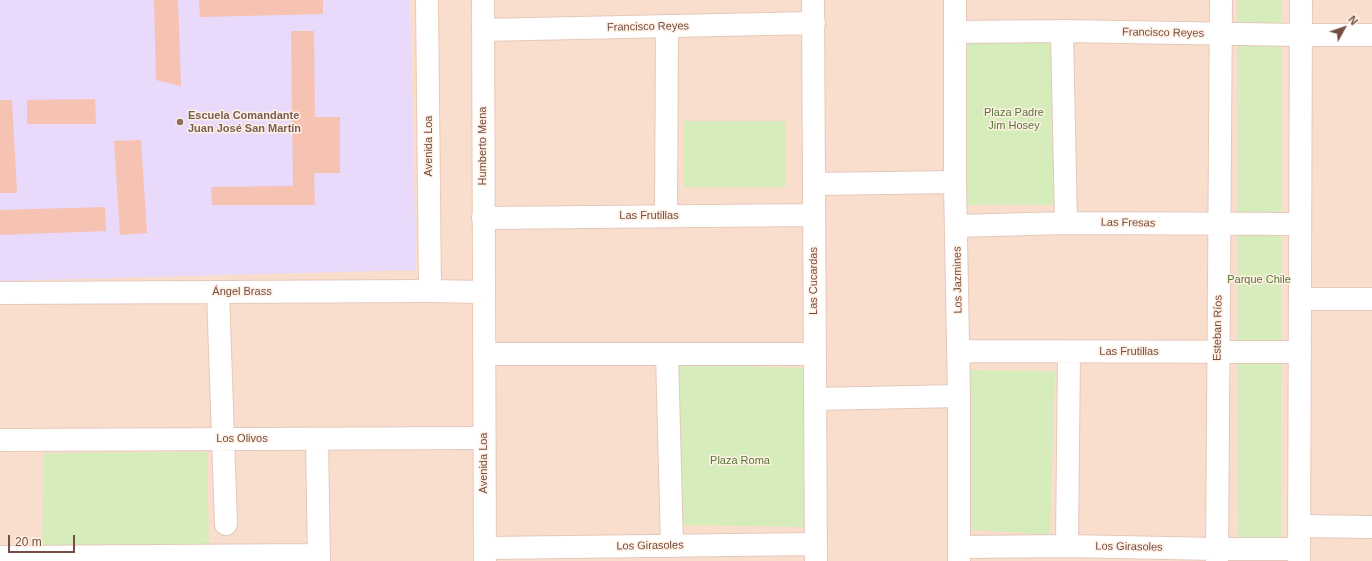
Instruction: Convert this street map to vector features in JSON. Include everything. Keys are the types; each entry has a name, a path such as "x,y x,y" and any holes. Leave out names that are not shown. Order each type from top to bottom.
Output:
{"street":[{"name":"Avenida Loa","path":"428,0 430,292"},
{"name":"Humberto Mena","path":"483,0 483,292"},
{"name":"Las Cucardas","path":"813,0 816,553"},
{"name":"Los Jazmines","path":"955,0 955,182 959,351 959,554"},
{"name":"Esteban Ríos","path":"1217,555 1221,0"},
{"path":"1299,555 1300,0"},
{"name":"Francisco Reyes","path":"483,30 814,23"},
{"path":"666,216 667,26"},
{"name":"Francisco Reyes","path":"954,32 1062,31 1372,35"},
{"path":"1062,31 1066,223"},
{"path":"814,184 955,182"},
{"name":"Las Frutillas","path":"483,218 814,215"},
{"name":"Las Fresas","path":"957,226 1066,223 1300,224"},
{"path":"218,292 226,524"},
{"name":"Avenida Loa","path":"483,292 485,555"},
{"name":"Ángel Brass","path":"0,293 483,292"},
{"path":"1300,299 1372,299"},
{"name":"Las Frutillas","path":"959,351 1300,352"},
{"path":"1067,546 1069,352"},
{"path":"484,354 815,354"},
{"path":"667,354 672,546"},
{"path":"815,399 959,396"},
{"name":"Los Olivos","path":"0,440 484,438"},
{"path":"0,557 65,559 319,558 317,439"},
{"path":"1300,526 1372,527"},
{"name":"Los Girasoles","path":"485,555 672,546 816,553"},
{"name":"Los Girasoles","path":"959,554 1067,546 1217,555 1299,555"}],"shaded area":[{"path":"0,0 1372,0 1372,561 0,561"},
{"path":"0,0 410,0 416,270 0,281"}],"green space":[{"name":"Parque Chile","path":"1237,0 1281,0 1281,561 1238,561"},
{"name":"Plaza Padre Jim Hosey","path":"960,34 1067,35 1067,205 960,205"},
{"path":"684,121 786,121 786,187 684,187"},
{"name":"Plaza Roma","path":"678,364 803,368 805,527 674,525"},
{"path":"966,370 1055,371 1050,535 964,529"},
{"path":"207,452 209,546 42,549 44,453"}],"building":[{"path":"154,0 178,0 181,86 156,80"},
{"path":"199,0 323,0 323,14 200,17"},
{"path":"291,31 314,31 315,117 340,117 340,173 314,173 315,205 212,205 211,187 293,186"},
{"path":"95,99 96,124 27,124 27,100"},
{"path":"0,100 12,100 17,193 0,193"},
{"path":"141,140 147,233 120,235 114,141"},
{"path":"105,207 106,231 0,235 0,210"}],"place":[{"name":"Escuela Comandante Juan José San Martin","path":"180,122"}]}
